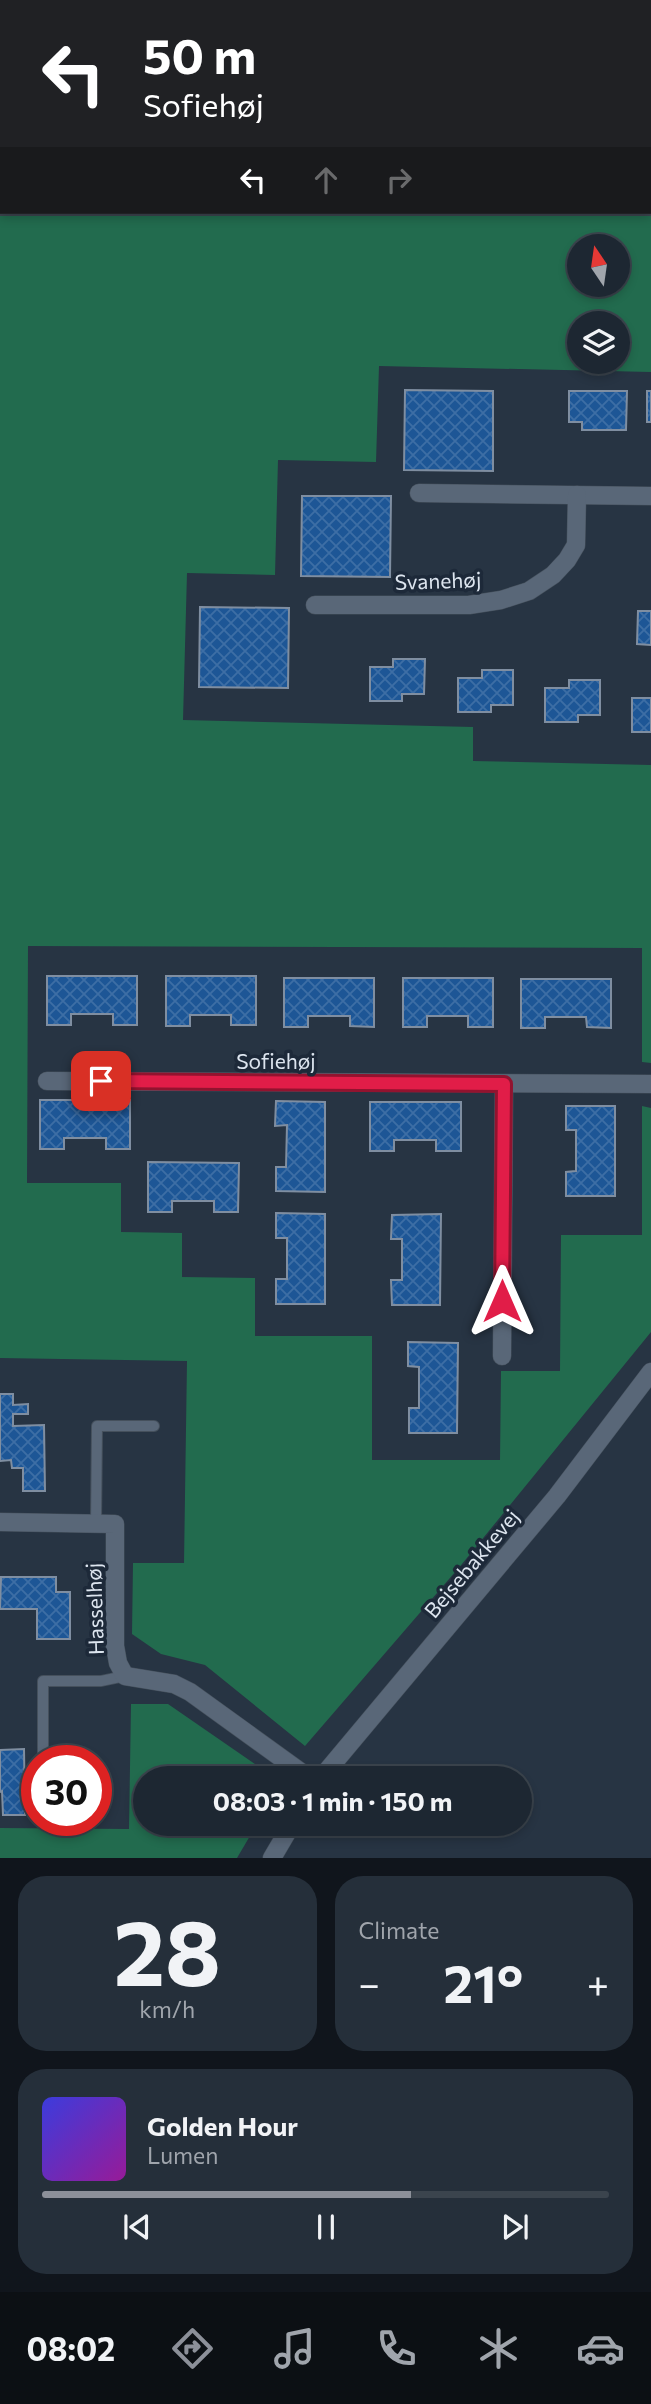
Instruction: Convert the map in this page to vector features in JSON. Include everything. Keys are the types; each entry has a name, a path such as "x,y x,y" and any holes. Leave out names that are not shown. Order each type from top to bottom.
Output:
{"street":[{"path":"419,493 651,496"},
{"name":"Svanehøj","path":"315,605 469,605 501,600 528,591 553,575 576,545 577,495"},
{"name":"Sofiehøj","path":"47,1081 651,1084"},
{"path":"502,1356 504,1084"},
{"name":"Bejsebakkevej","path":"331,1766 557,1496 651,1372"},
{"path":"0,1522 96,1524"},
{"name":"Hasselhøj","path":"96,1524 115,1524 115,1646 118,1663 125,1676 174,1684 190,1692 292,1766"},
{"path":"271,1858 285,1836"}],"lane":[{"path":"96,1524 97,1426 154,1426"},
{"path":"43,1745 43,1681 100,1681 125,1676"}],"green space":[{"path":"0,214 651,214 651,372 630,372 630,311 567,311 567,370 379,366 376,462 278,460 275,575 187,573 183,720 473,727 473,761 651,765 651,1063 642,1062 642,948 28,946 27,1183 121,1183 121,1232 182,1233 182,1277 255,1278 255,1336 372,1336 372,1460 500,1460 501,1371 560,1371 561,1235 642,1235 642,1106 651,1108 651,1332 462,1564 305,1746 205,1665 161,1654 132,1634 133,1563 184,1563 187,1361 0,1358"},
{"path":"131,1704 168,1704 258,1766 133,1766 133,1836 250,1836 237,1858 0,1858 0,1828 21,1828 21,1836 112,1836 112,1829 129,1829"}],"building":[{"path":"405,390 493,391 493,471 404,470"},
{"path":"569,391 627,391 626,430 582,430 582,422 569,422"},
{"path":"647,391 651,391 651,422 647,422"},
{"path":"302,496 391,496 390,577 301,576"},
{"path":"200,607 289,608 288,688 199,687"},
{"path":"638,611 651,611 651,645 637,644"},
{"path":"393,659 425,659 424,694 402,694 402,701 370,701 370,667 393,667"},
{"path":"482,670 513,670 513,705 491,705 491,712 458,712 458,678 482,678"},
{"path":"569,680 600,680 600,715 578,715 578,722 545,722 545,688 569,688"},
{"path":"632,698 651,698 651,732 632,732"},
{"path":"47,976 137,976 137,1025 113,1025 113,1014 71,1014 71,1025 47,1025"},
{"path":"166,976 256,976 256,1025 231,1025 231,1015 190,1015 190,1026 166,1026"},
{"path":"284,978 374,978 374,1027 350,1026 350,1016 308,1016 308,1027 284,1027"},
{"path":"403,978 493,978 493,1027 468,1027 468,1016 427,1016 427,1027 403,1027"},
{"path":"521,979 611,979 611,1028 587,1027 586,1017 545,1017 545,1028 521,1028"},
{"path":"40,1100 130,1100 130,1149 106,1149 106,1138 64,1138 64,1149 40,1149"},
{"path":"276,1101 325,1102 325,1192 276,1191 276,1167 286,1167 287,1125 275,1126"},
{"path":"370,1102 461,1102 461,1151 436,1151 436,1140 394,1140 394,1151 370,1151"},
{"path":"566,1106 615,1106 615,1196 566,1196 566,1172 576,1171 576,1130 566,1130"},
{"path":"148,1162 239,1163 238,1212 214,1212 214,1201 172,1201 172,1212 148,1212"},
{"path":"276,1213 325,1214 325,1304 276,1304 276,1279 287,1279 287,1238 276,1238"},
{"path":"441,1214 440,1305 392,1305 391,1280 402,1280 402,1239 391,1239 392,1215"},
{"path":"408,1342 458,1343 457,1433 409,1433 409,1408 419,1408 419,1367 408,1366"},
{"path":"0,1394 13,1394 13,1405 28,1404 28,1414 13,1414 13,1426 44,1425 45,1491 23,1491 23,1468 12,1468 11,1460 0,1461"},
{"path":"1,1577 56,1577 56,1592 70,1592 70,1639 37,1639 37,1609 0,1609"},
{"path":"21,1749 21,1815 3,1815 0,1750"}],"route":[{"path":"101,1081 504,1084 502,1301"}]}
